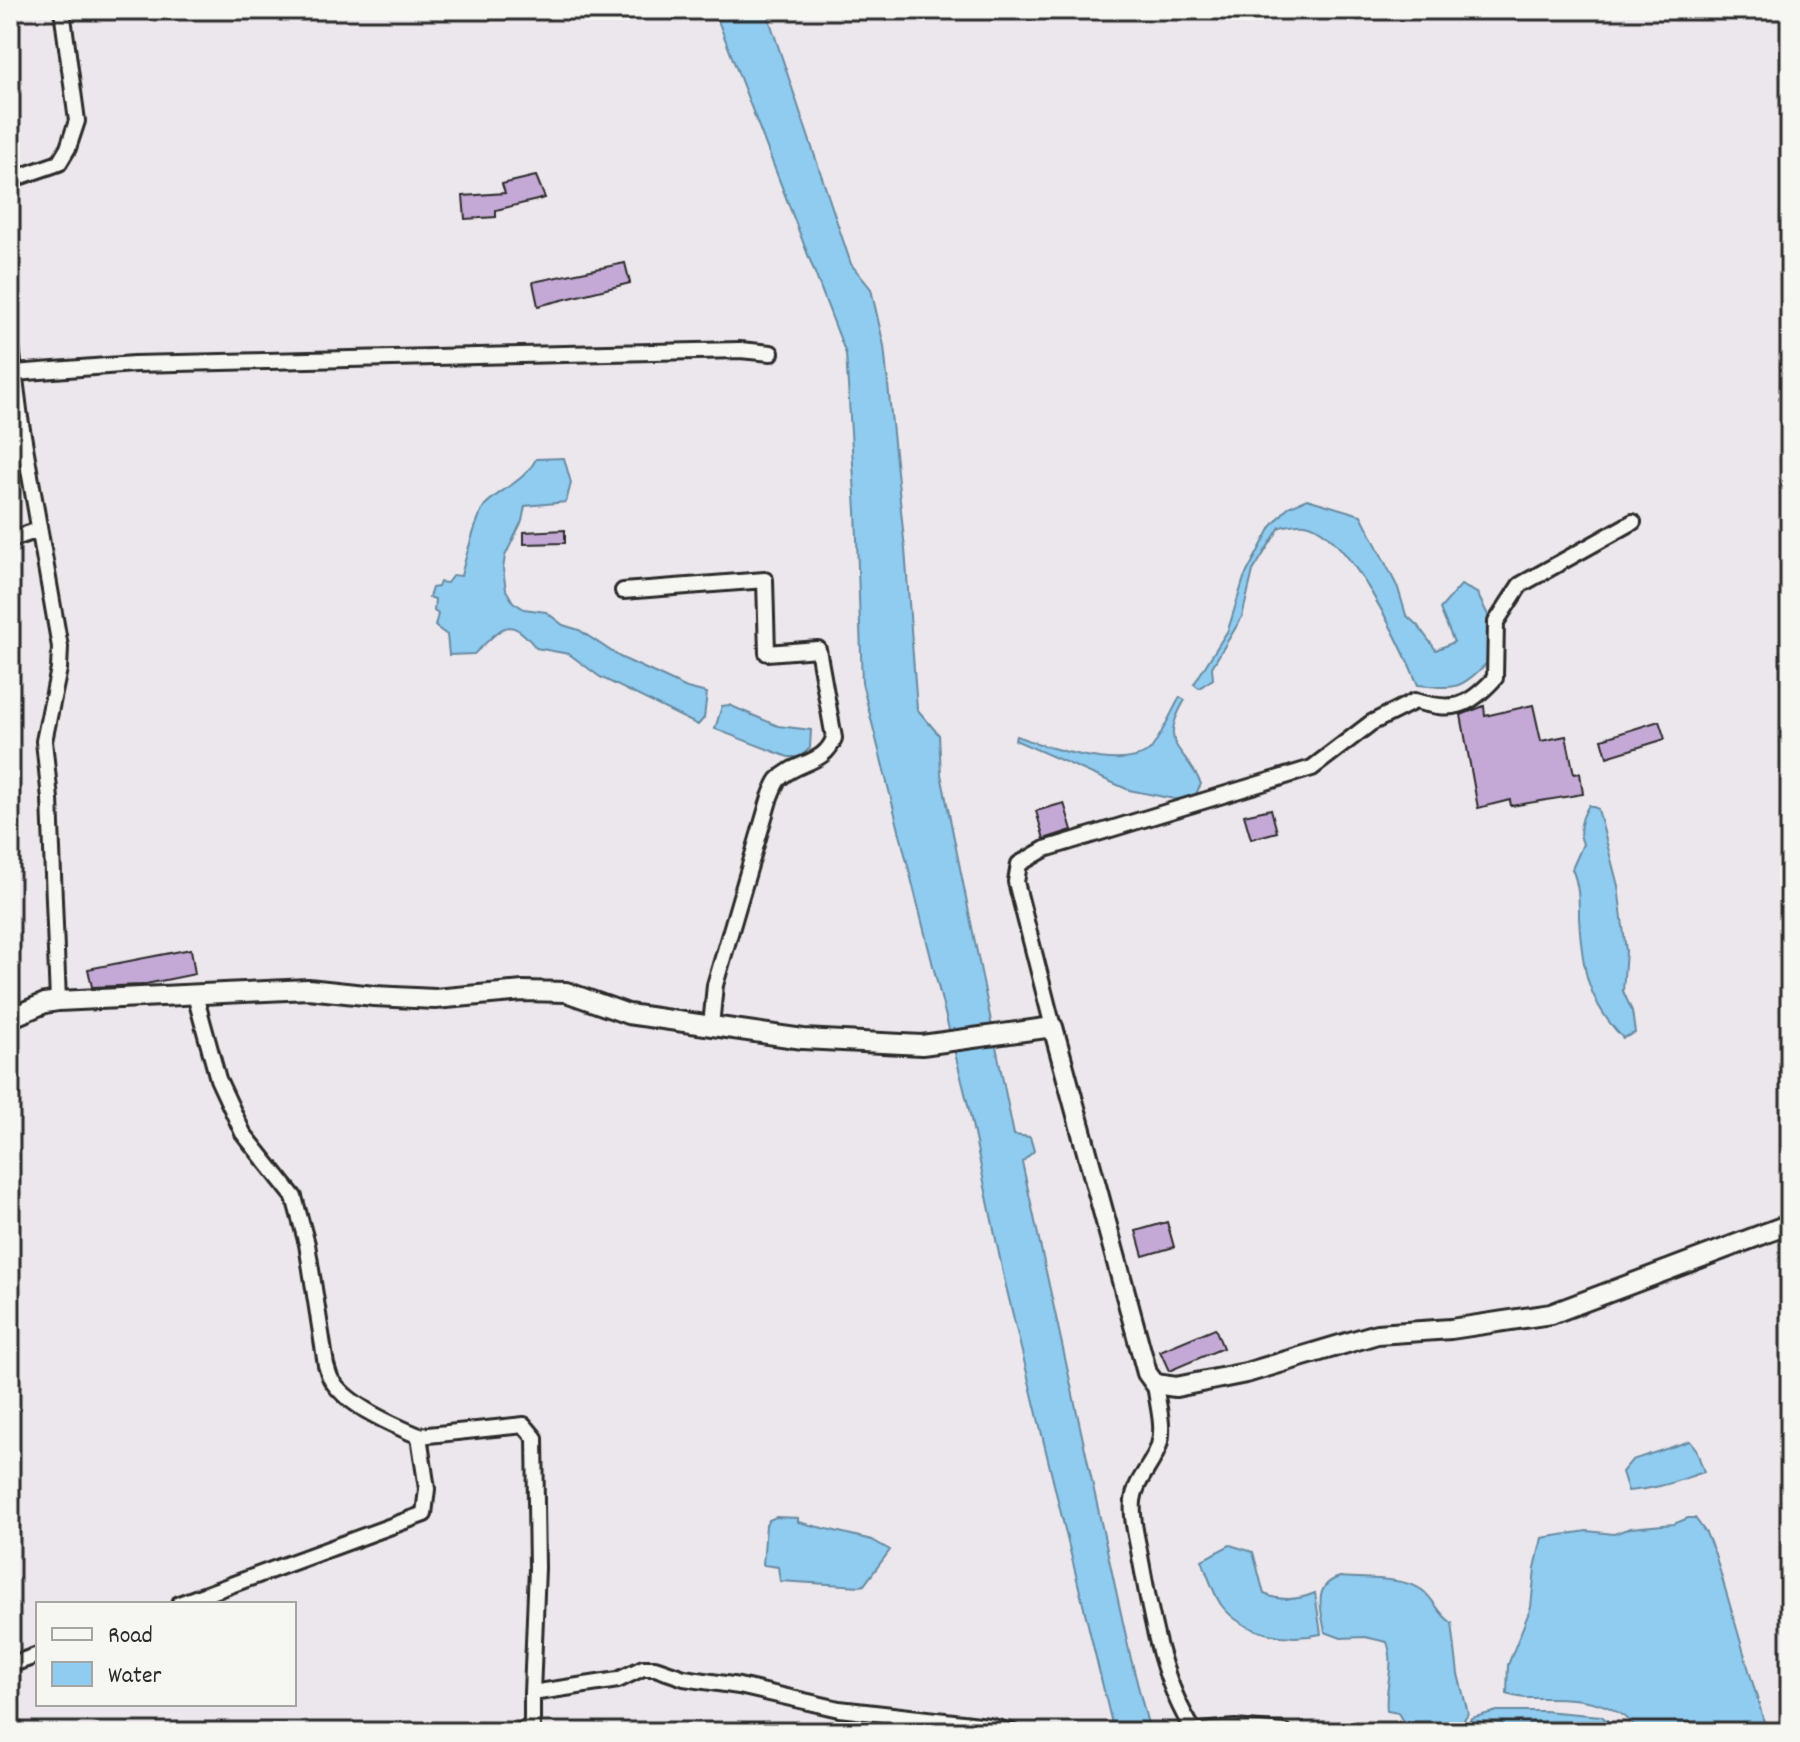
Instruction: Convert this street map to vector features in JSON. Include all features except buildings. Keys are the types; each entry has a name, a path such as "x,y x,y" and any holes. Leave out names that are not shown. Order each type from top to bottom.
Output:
{"street":[{"path":"10,180 59,163 77,121 62,10"},
{"path":"10,339 38,530 60,647 59,669 44,741 50,799 58,1001"},
{"path":"14,373 134,364 740,350 771,353"},
{"path":"1194,1731 1180,1710 1171,1688 1155,1630 1134,1521 1136,1488 1160,1445 1155,1384 1147,1373 1053,1027 1016,882 1019,864 1045,849 1312,768 1371,723 1415,701 1442,709 1462,705 1483,691 1495,678 1496,622 1520,585 1633,522"},
{"path":"10,540 38,530"},
{"path":"623,591 765,580 767,653 818,649 834,738 823,756 777,781 770,797 715,985 711,1026"},
{"path":"10,1018 45,1003 58,1001 308,989 435,999 523,991 566,992 628,1014 803,1039 922,1045 1053,1027"},
{"path":"195,995 218,1079 243,1133 294,1197 307,1244 331,1381 347,1396 391,1424 419,1436 524,1425 535,1438 537,1568 532,1725 519,1732"},
{"path":"1155,1384 1176,1387 1246,1373 1377,1334 1451,1329 1551,1314 1790,1224"},
{"path":"184,1602 424,1514 427,1489 419,1436"},
{"path":"10,1665 36,1656"},
{"path":"532,1693 618,1680 643,1668 655,1668 684,1678 739,1686 839,1709 989,1726 1012,1732"},
{"path":"1188,1732 1235,1728 1284,1732"}],"water":[{"path":"714,10 766,10 851,264 871,289 884,346 905,549 917,709 939,735 941,774 1014,1135 1030,1137 1034,1151 1022,1162 1131,1659 1150,1732 1114,1732 1004,1278 968,1105 862,683 846,354"},
{"path":"564,458 571,483 566,502 525,506 522,521 505,556 506,590 513,602 524,609 546,612 620,657 687,688 707,693 704,718 698,725 600,677 569,654 536,648 511,627 499,632 474,654 449,655 447,635 435,626 438,614 434,611 435,599 429,597 432,588 438,587 440,582 447,583 453,575 461,576 485,505 520,479 536,459"},
{"path":"1307,499 1361,515 1398,588 1406,615 1436,650 1454,642 1440,609 1461,585 1477,593 1488,615 1487,663 1456,686 1418,685 1387,619 1355,568 1322,531 1299,524 1280,527 1253,571 1242,617 1212,667 1213,679 1199,688 1194,684 1228,630 1244,578 1271,527 1288,507"},
{"path":"1180,697 1185,700 1173,727 1173,737 1201,784 1196,794 1179,800 1129,790 1015,740 1016,736 1083,756 1136,757 1152,748"},
{"path":"729,705 778,726 811,730 810,748 800,757 788,757 715,729 722,706"},
{"path":"1589,805 1598,809 1618,886 1626,951 1623,991 1632,1011 1635,1033 1623,1038 1594,997 1582,952 1578,893 1572,869 1583,844 1581,824"},
{"path":"1690,1441 1704,1472 1658,1486 1628,1491 1622,1472 1632,1460"},
{"path":"776,1517 798,1518 798,1522 872,1540 890,1550 864,1585 780,1581 778,1567 763,1565 766,1525"},
{"path":"1695,1518 1715,1554 1767,1732 1639,1732 1620,1714 1597,1703 1507,1694 1508,1665 1531,1607 1542,1538 1587,1531 1614,1534 1630,1528 1674,1524"},
{"path":"1230,1545 1253,1552 1264,1594 1290,1599 1315,1593 1321,1634 1294,1637 1267,1634 1231,1616 1216,1596 1202,1560"},
{"path":"1340,1577 1394,1581 1414,1586 1422,1590 1452,1623 1458,1674 1468,1713 1457,1732 1409,1732 1398,1713 1387,1711 1390,1660 1387,1642 1365,1637 1341,1638 1325,1632 1320,1599 1325,1586"},
{"path":"1497,1711 1601,1716 1623,1732 1464,1732 1471,1718"},
{"path":"851,1718 892,1725 903,1732 840,1732"}]}
